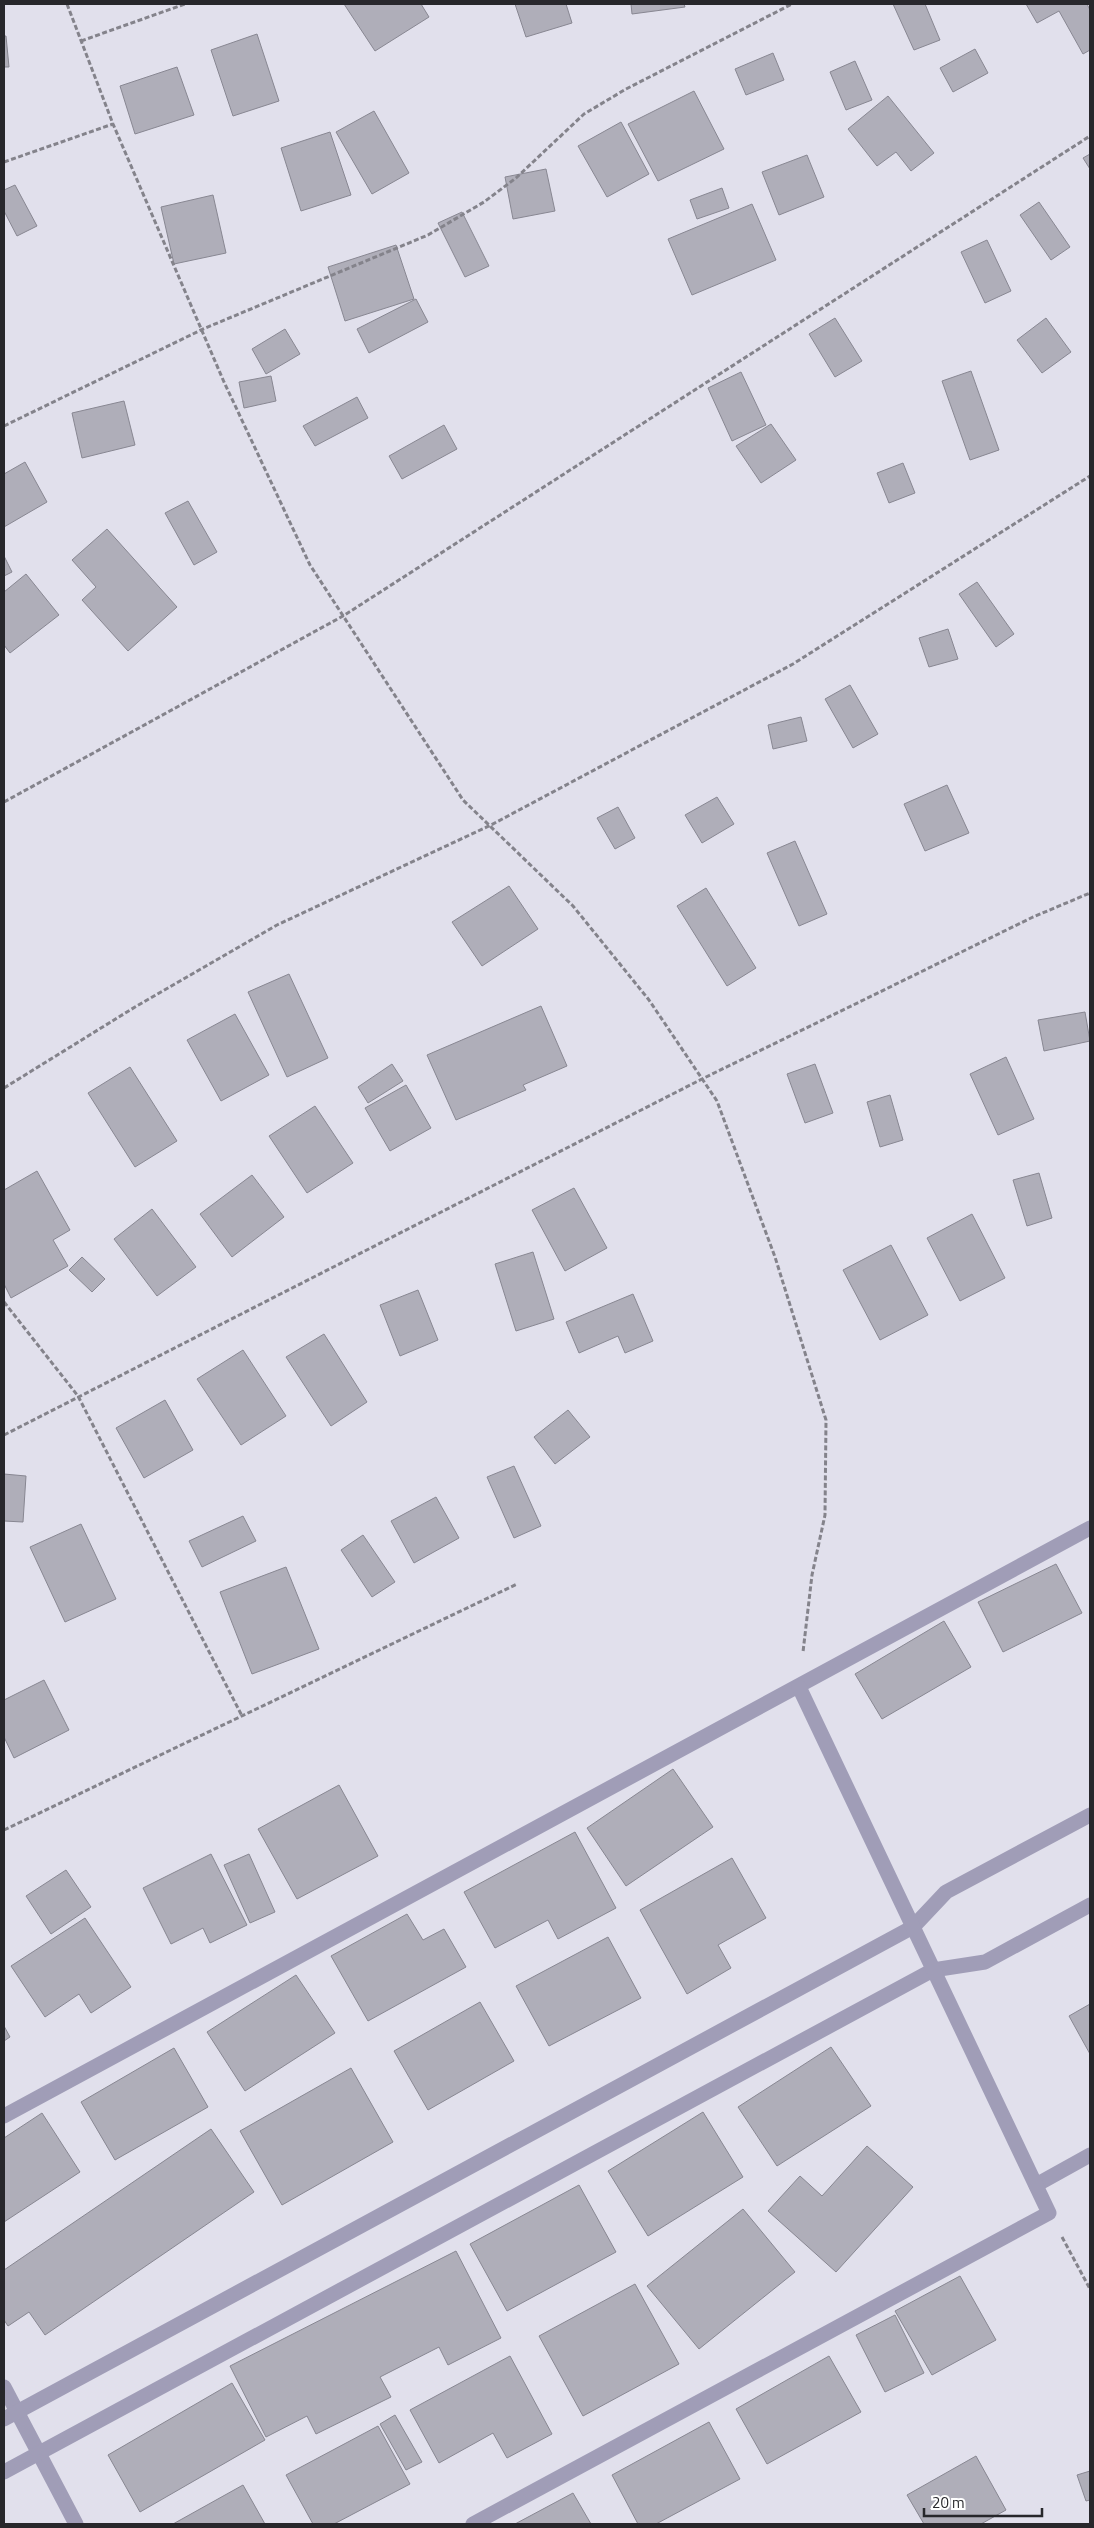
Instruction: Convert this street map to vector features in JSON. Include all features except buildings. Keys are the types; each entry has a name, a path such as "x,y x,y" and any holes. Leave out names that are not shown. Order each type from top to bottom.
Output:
{"street":[{"path":"4,2116 1090,1528"},
{"path":"473,2524 1049,2213 798,1687"},
{"path":"10,2415 913,1927 946,1892 1090,1815"},
{"path":"4,2472 933,1970 985,1962 1090,1905"},
{"path":"1036,2185 1090,2155"},
{"path":"4,2387 10,2415 38,2453 76,2524"}],"path":[{"path":"67,4 113,124 224,382 310,565 463,800 573,906 649,1000 717,1100 774,1257 826,1420 826,1515 812,1575 798,1687"},
{"path":"81,42 184,4"},
{"path":"4,426 202,329 428,235 484,202 516,178 584,114 626,89 792,4"},
{"path":"4,162 113,124"},
{"path":"4,802 342,616 1090,136"},
{"path":"4,1088 135,1007 278,925 491,825 793,664 1090,476"},
{"path":"4,1435 702,1079 1033,917 1090,893"},
{"path":"4,1302 78,1396 242,1716"},
{"path":"4,1830 517,1584"},
{"path":"1049,2213 1090,2290"}]}
